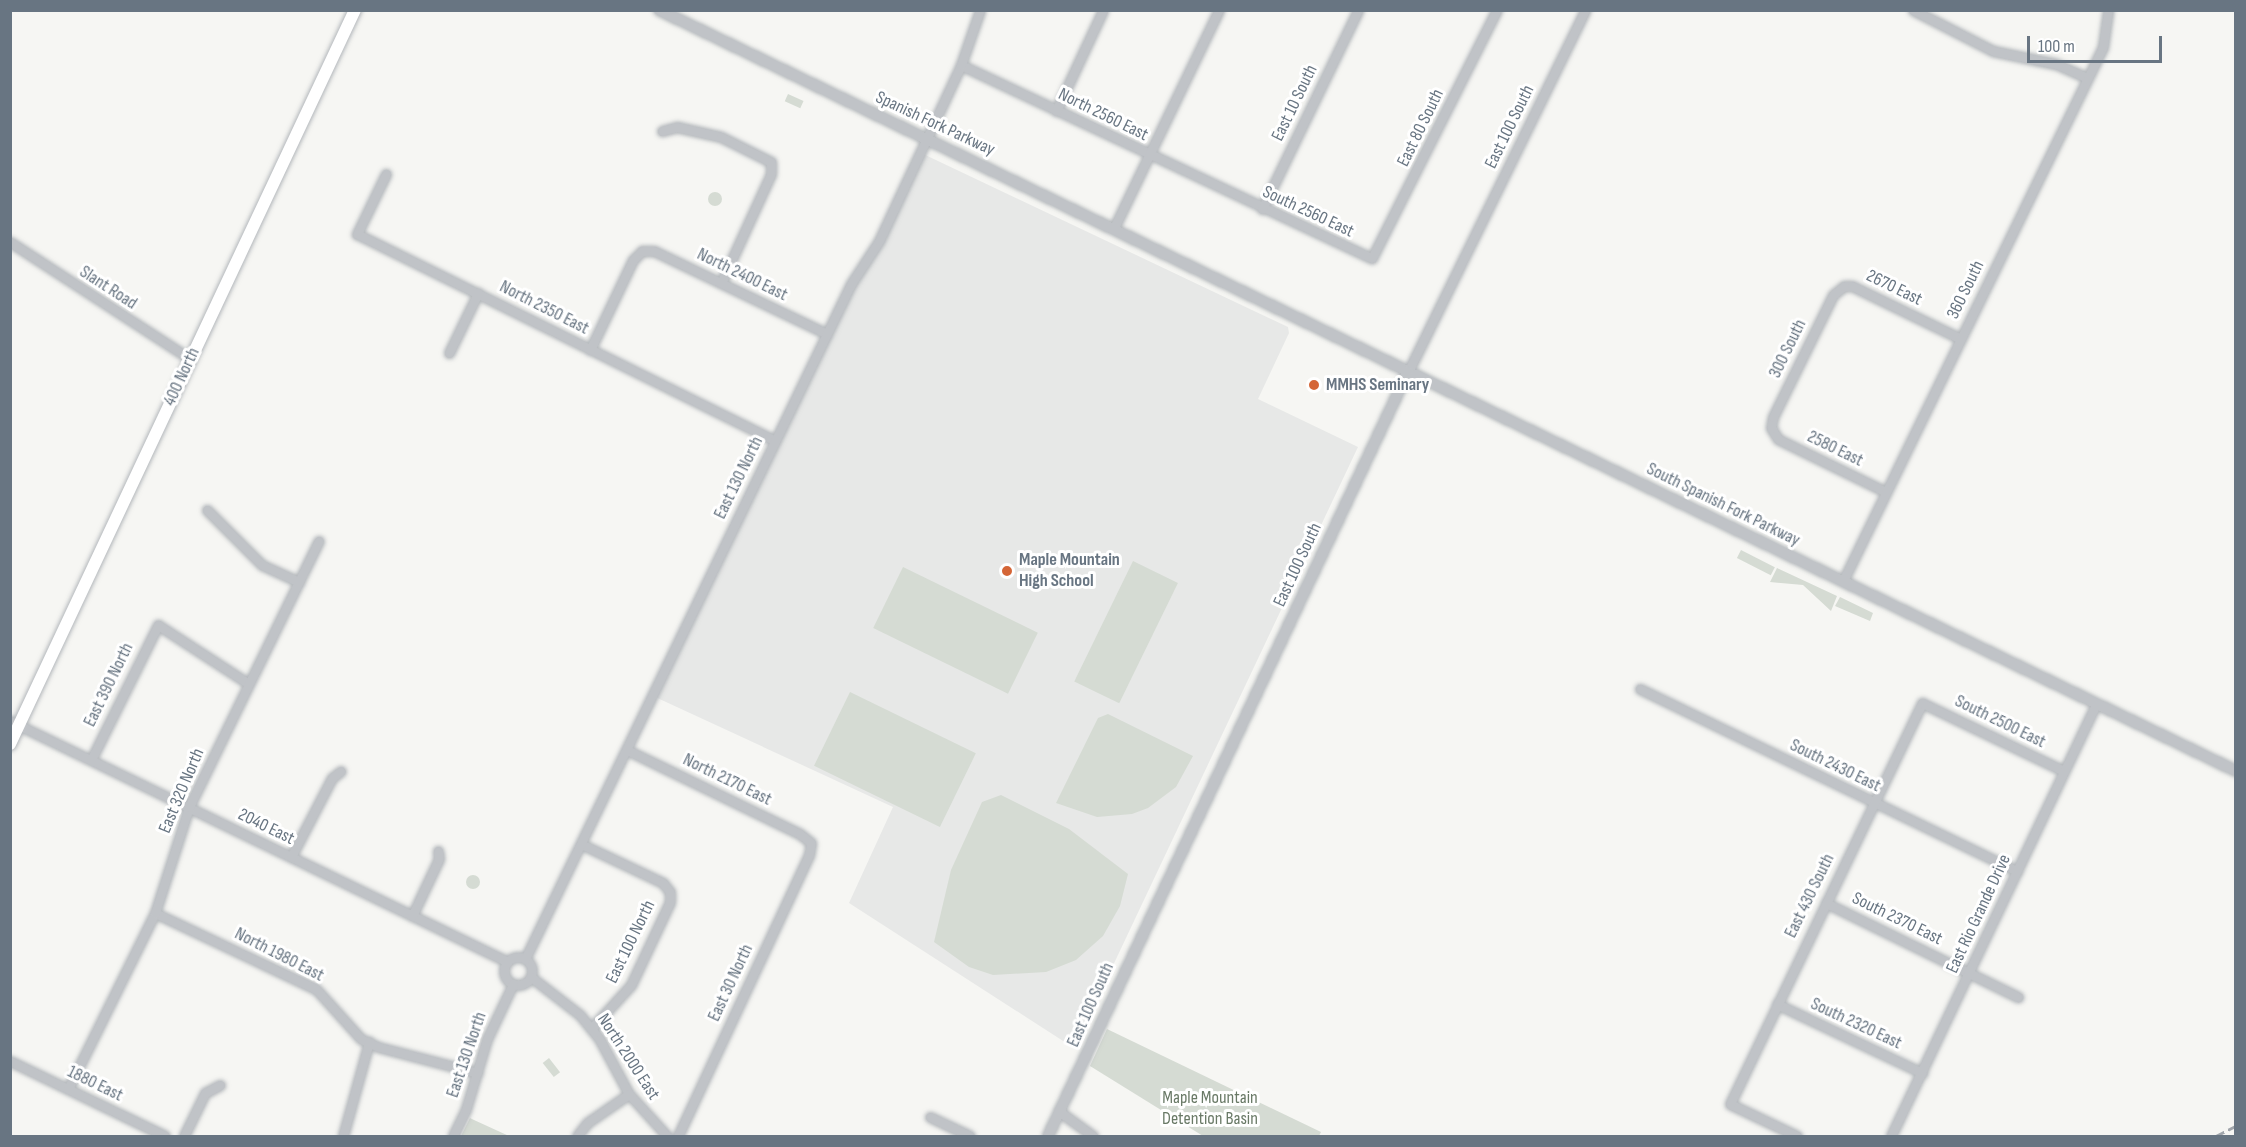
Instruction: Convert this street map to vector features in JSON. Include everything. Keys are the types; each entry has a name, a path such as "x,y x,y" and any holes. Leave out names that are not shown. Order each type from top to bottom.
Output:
{"main road":[{"name":"400 North","path":"10,744 15,723 354,10"}],"street":[{"name":"Spanish Fork Parkway","path":"659,10 1197,270"},
{"name":"East 130 North","path":"525,959 826,334 851,284 879,241 961,65 980,10"},
{"path":"1056,111 1103,10"},
{"path":"1114,228 1219,10"},
{"name":"East 10 South","path":"1262,209 1358,10"},
{"name":"East 80 South","path":"1372,258 1497,10"},
{"name":"East 100 South","path":"1048,1137 1408,372 1585,10"},
{"path":"1913,10 1993,51 2056,64 2087,78"},
{"name":"360 South","path":"1843,581 2106,39 2108,10"},
{"name":"North 2560 East","path":"961,65 1231,194"},
{"path":"662,131 677,127 722,137 771,162 771,174 721,284"},
{"name":"North 2350 East","path":"386,174 357,234 775,441"},
{"name":"South 2560 East","path":"1231,194 1372,258"},
{"name":"Slant Road","path":"10,242 190,358"},
{"name":"North 2400 East","path":"590,350 633,260 642,251 654,251 826,334"},
{"name":"South Spanish Fork Parkway","path":"1197,270 2235,771"},
{"name":"2670 East","path":"1844,286 1856,288 1961,339"},
{"name":"300 South","path":"1772,432 1772,421 1778,407 1833,295 1844,286"},
{"path":"449,353 478,293"},
{"name":"2580 East","path":"1772,432 1781,441 1886,492"},
{"path":"207,510 262,565 299,582"},
{"name":"East 320 North","path":"68,1089 155,913 189,807 320,541"},
{"name":"East 390 North","path":"91,760 158,625 249,684"},
{"name":"South 2430 East","path":"1640,689 2017,871"},
{"name":"East 430 South","path":"1778,1132 1730,1104 1922,703"},
{"name":"South 2500 East","path":"1922,703 2064,771"},
{"name":"East Rio Grande Drive","path":"1891,1137 2096,705"},
{"name":"2040 East","path":"15,723 508,962"},
{"name":"North 2170 East","path":"627,750 800,834 811,843"},
{"path":"291,857 332,778 341,771"},
{"name":"East 30 North","path":"678,1137 809,855 811,843"},
{"name":"East 100 North","path":"581,844 663,883 670,892 670,902 631,985 591,1029"},
{"path":"412,916 439,859 438,851"},
{"name":"South 2370 East","path":"1826,903 2018,997"},
{"name":"North 1980 East","path":"155,913 316,989 331,1002 346,1024 369,1042 478,1073"},
{"path":"514,958 525,959 531,965 531,976 521,985 513,984 505,974 508,962 514,958"},
{"name":"North 2000 East","path":"531,976 565,1001 591,1029 629,1094 667,1137"},
{"name":"East 130 North","path":"453,1137 478,1073 487,1039 513,984"},
{"name":"South 2320 East","path":"1777,1004 1922,1073"},
{"path":"343,1137 369,1042"},
{"name":"1880 East","path":"10,1061 165,1137"},
{"path":"184,1137 205,1093 220,1084"},
{"path":"577,1137 587,1123 629,1094"},
{"path":"1060,1112 1093,1137"},
{"path":"930,1117 970,1137"},
{"path":"1778,1132 1797,1137"}],"shaded area":[{"name":"Maple Mountain High School","path":"919,152 1288,327 1289,333 1258,399 1358,447 1074,1048 849,903 893,807 653,696"}],"green space":[{"path":"788,94 804,101 800,108 785,101"},
{"path":"715,192 720,194 722,199 720,204 715,206 710,204 708,199 710,194"},
{"path":"1741,550 1775,567 1771,575 1737,558"},
{"path":"1133,561 1178,583 1119,703 1074,681"},
{"path":"903,567 1038,633 1008,694 873,628"},
{"path":"1777,568 1837,596 1831,611 1803,585 1770,582"},
{"path":"1840,597 1873,613 1870,621 1835,606"},
{"path":"850,692 976,753 940,827 814,766"},
{"path":"1108,714 1193,756 1176,787 1148,808 1132,814 1097,817 1056,803 1098,718"},
{"path":"1001,795 1069,829 1128,874 1120,906 1103,936 1076,960 1046,972 993,975 969,967 934,942 951,870 982,802"},
{"path":"473,875 478,877 480,882 478,887 473,889 468,887 466,882 468,877"},
{"name":"Maple Mountain Detention Basin","path":"1107,1029 1321,1132 1319,1136 1203,1136 1090,1066"},
{"path":"549,1058 560,1072 554,1077 543,1063"},
{"path":"470,1118 474,1120 509,1136 461,1136"}],"railway":[{"path":"2216,1136 2236,1126"}],"place":[{"name":"MMHS Seminary","path":"1314,385"},
{"name":"Maple Mountain High School","path":"1007,571"}]}
